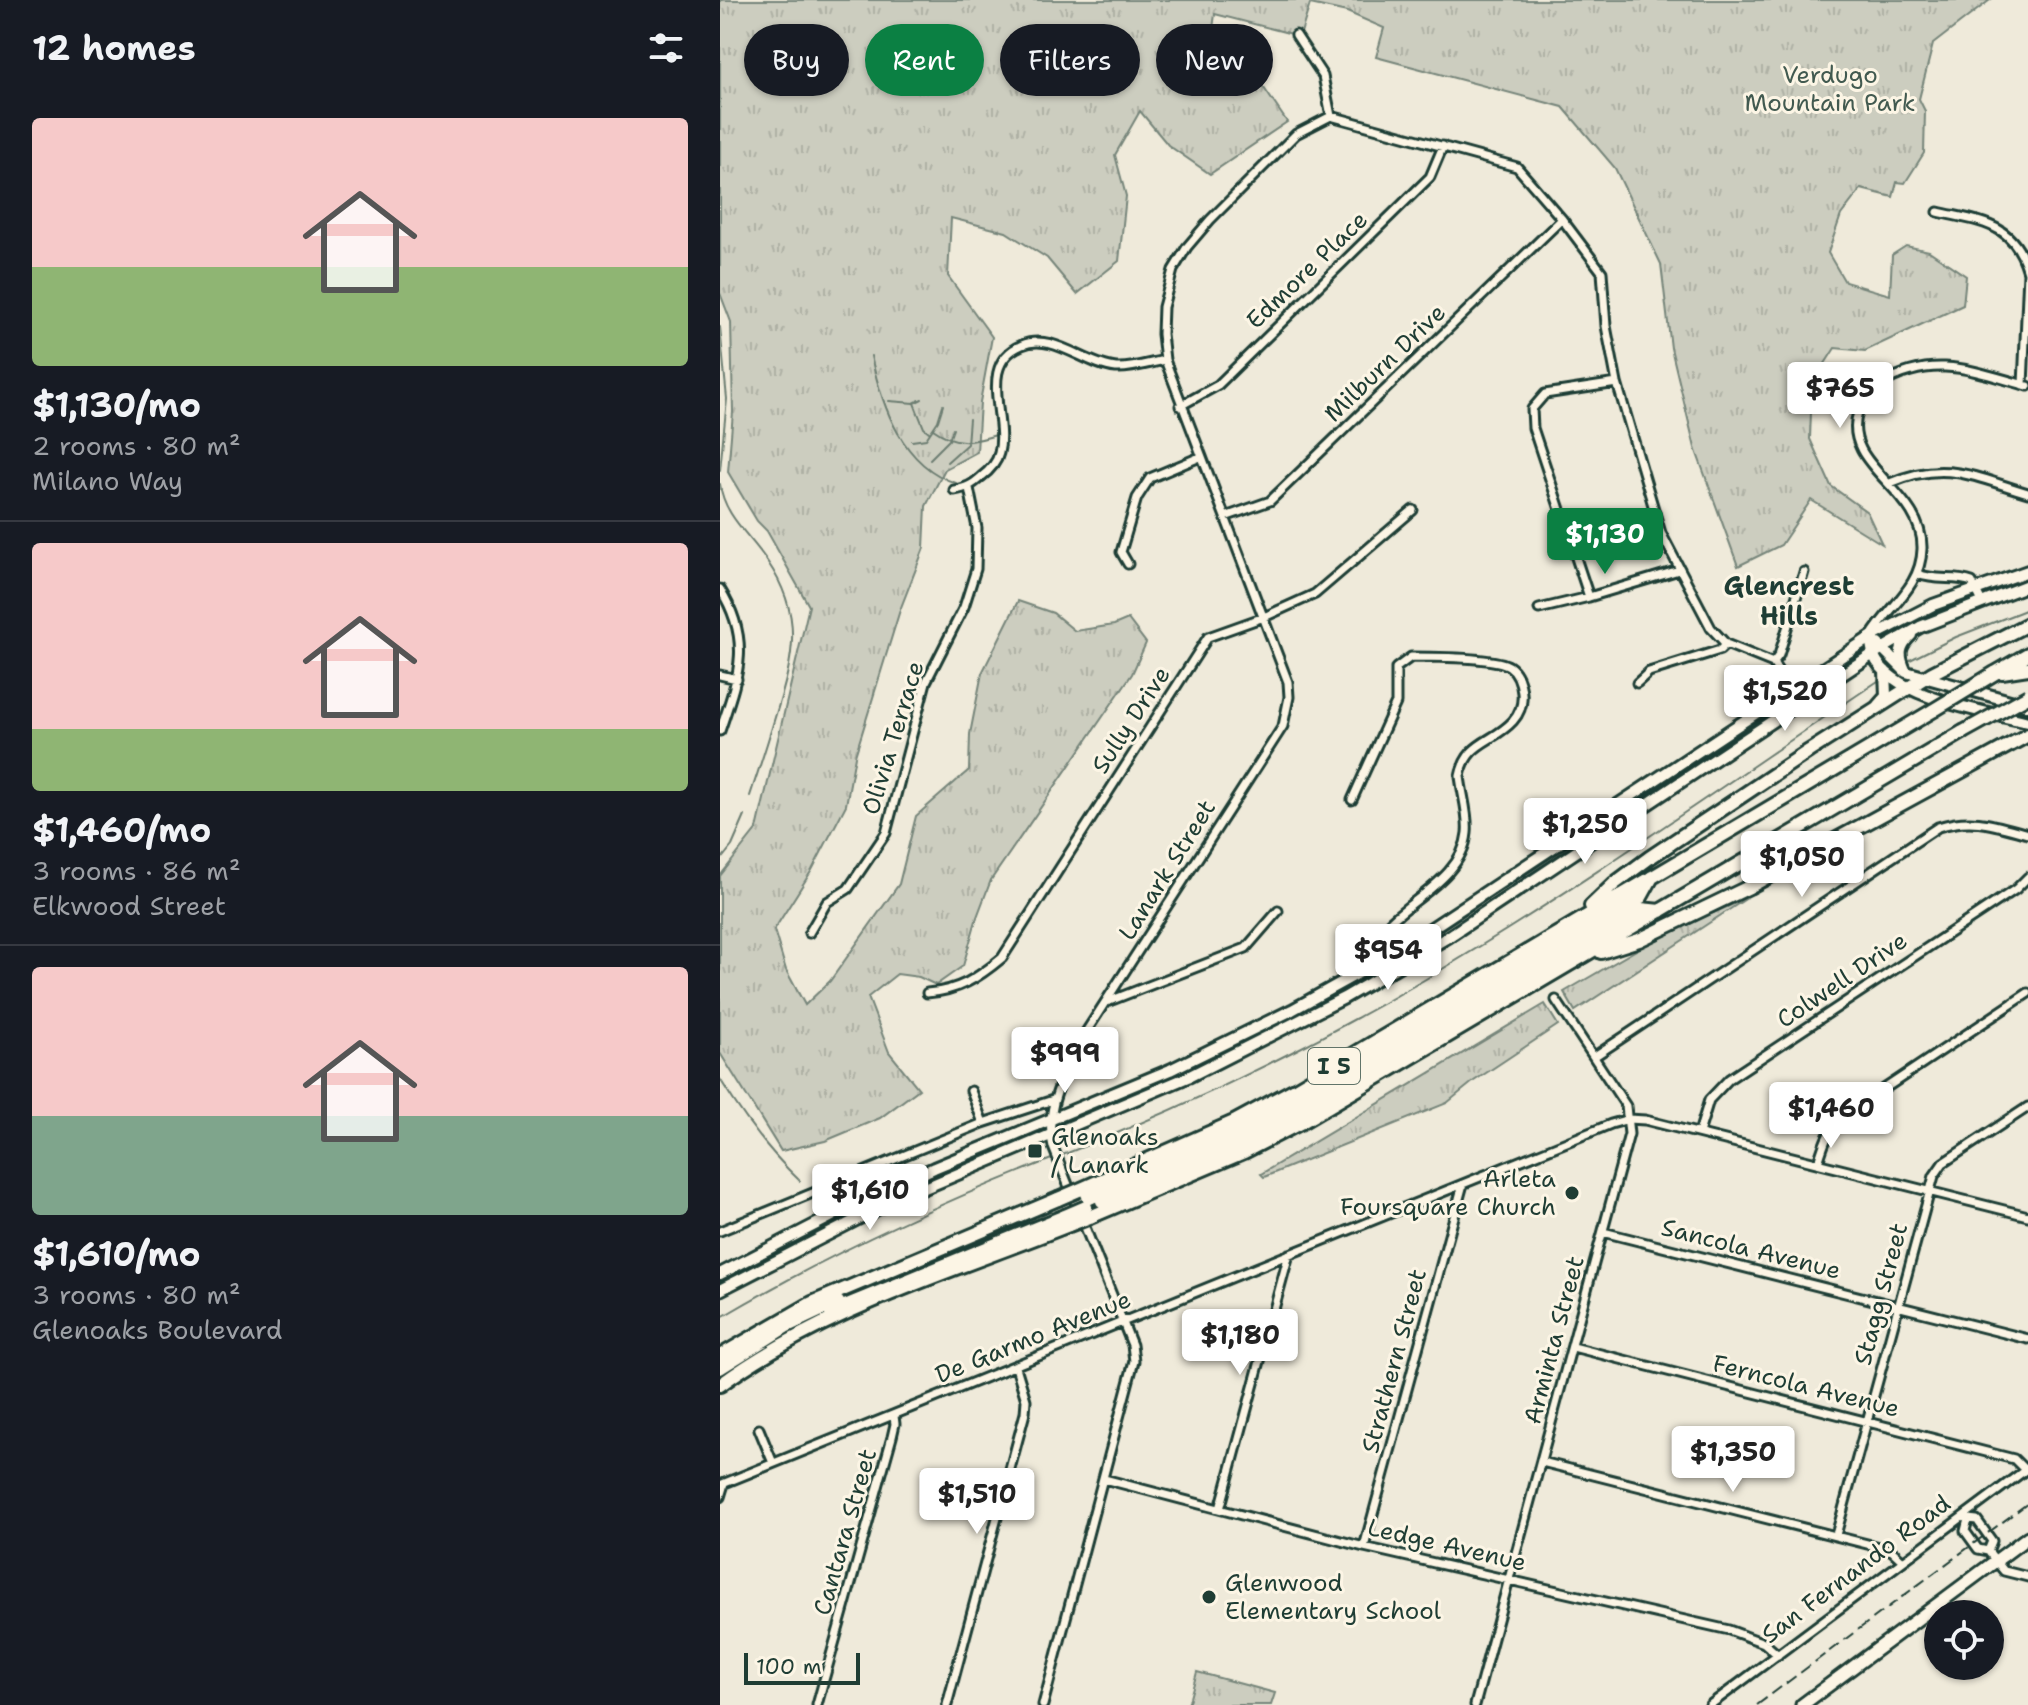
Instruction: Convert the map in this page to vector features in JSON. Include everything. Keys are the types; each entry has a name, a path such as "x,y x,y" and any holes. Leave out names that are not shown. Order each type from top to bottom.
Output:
{"highway":[{"path":"1577,920 1614,884 1732,801 1925,677 2028,624"},
{"name":"I 5","path":"720,1385 771,1351 1085,1204 1297,1088 2028,654"},
{"path":"1995,673 2028,668"},
{"name":"I 5","path":"720,1356 812,1303 1085,1204 1244,1152 1300,1123 2028,696"},
{"path":"1583,958 1639,940 1749,887 2027,735"},
{"path":"1085,1204 1278,1111 1641,897 1654,874"},
{"path":"1085,1204 1189,1166 1277,1124 1641,909 1660,911"},
{"path":"720,1368 787,1326 822,1309 1064,1212"},
{"path":"720,1375 762,1347 855,1300 1064,1212"}],"main road":[{"path":"720,1274 881,1192 1170,1070 1292,1010 1391,955 1871,637 1933,605 2028,571"},
{"path":"720,1290 887,1204 1051,1141 1242,1052 1398,967 1878,651 1920,627 2028,585"},
{"path":"1906,672 1900,655 1901,648 1920,627"},
{"path":"1871,637 1885,671 1886,696 1873,711"},
{"path":"1878,651 1906,672 2028,706"},
{"path":"1885,671 1925,695 2028,722"},
{"path":"1652,784 1660,796"},
{"path":"1802,1705 1991,1556 2028,1537"}],"street":[{"path":"1296,35 1323,76 1331,116 1517,167 1602,272 1606,326 1617,383 1661,533 1711,628 1726,644 1773,663 1798,704"},
{"name":"Lanark Street","path":"1043,1705 1134,1361 1132,1345 1059,1167 1051,1141 1053,1100 1075,1049 1283,726 1288,705 1288,682 1180,406 1165,360 1163,307 1173,270 1187,247 1210,220 1296,134 1331,116"},
{"name":"Edmore Place","path":"1180,406 1218,385 1430,177 1443,146"},
{"path":"1871,637 1918,574 1922,548 1918,522 1910,506 1872,465 1855,434 1861,403 1873,388 1891,378 1932,366 1965,369 2026,385 2028,272 2023,257 2004,231 1938,212"},
{"name":"Milburn Drive","path":"1225,517 1270,501 1562,219"},
{"path":"954,490 969,488 988,471 999,453 997,376 1001,364 1015,348 1031,342 1045,343 1116,368 1165,360"},
{"path":"1589,597 1533,428 1532,409 1545,394 1617,383"},
{"path":"1128,564 1121,552 1137,498 1150,478 1200,457"},
{"path":"1890,483 1928,470 1948,470 2028,493"},
{"name":"Olivia Terrace","path":"809,933 827,902 848,889 886,833 926,682 964,607 976,569 977,528 969,488"},
{"name":"Sully Drive","path":"927,993 949,991 979,978 1002,958 1208,637 1315,594 1413,510"},
{"path":"1539,609 1679,570"},
{"path":"1773,663 1779,655 1804,572"},
{"path":"1918,574 1941,580 1965,579 1972,582 1982,602"},
{"path":"720,589 732,608 739,629 741,654 737,679 720,731"},
{"path":"1637,683 1649,672 1720,650 1726,644"},
{"path":"1352,800 1396,703 1394,679 1396,668 1402,662 1411,657 1444,657 1508,665 1519,676 1523,695 1520,713 1510,725 1472,750 1464,761 1460,776 1467,823 1464,848 1450,870 1390,922 1385,933 1398,967"},
{"path":"720,675 737,679"},
{"path":"1595,1056 1938,827 1957,821 1981,822 2028,834"},
{"name":"Colwell Drive","path":"1699,1133 1709,1100 1729,1079 2016,889 2028,877"},
{"path":"1107,1002 1246,948 1278,911"},
{"path":"1818,1163 1825,1139 1833,1125 1845,1115 2028,993"},
{"path":"1556,1000 1626,1106 1629,1119 1699,1133 2028,1216"},
{"path":"971,1091 983,1123"},
{"path":"720,1231 983,1123 1053,1100"},
{"name":"Stagg Street","path":"1836,1535 1934,1176 1943,1163 2028,1107"},
{"name":"De Garmo Avenue","path":"722,1484 1629,1119"},
{"name":"Arminta Street","path":"1475,1705 1629,1134 1629,1119"},
{"name":"Strathern Street","path":"1364,1547 1463,1184"},
{"name":"Sancola Avenue","path":"1603,1232 2028,1339"},
{"path":"1220,1509 1289,1254"},
{"name":"Ferncola Avenue","path":"1573,1347 2014,1459 2027,1469"},
{"path":"947,1705 1025,1413 1026,1400 1016,1367"},
{"name":"Cantara Street","path":"817,1705 892,1437 894,1416"},
{"path":"759,1429 773,1463"},
{"path":"1542,1462 1891,1550 1903,1561"},
{"name":"San Fernando Road","path":"1710,1705 2027,1469"},
{"name":"Ledge Avenue","path":"1104,1479 1364,1547 1729,1630 1764,1643 1778,1655"},
{"path":"720,1497 722,1484"},
{"path":"1991,1556 1992,1541 1988,1533 1977,1520 1966,1517 1965,1531 1978,1549 1991,1556 2004,1571 2028,1577"}],"green space":[{"name":"Verdugo Mountain Park","path":"720,0 1990,0 1933,44 1919,99 1925,111 1924,153 1905,183 1897,182 1893,197 1861,189 1841,215 1828,253 1845,282 1890,295 1892,255 1906,246 1929,251 1966,276 1963,305 1865,351 1835,348 1812,384 1810,439 1831,486 1867,512 1882,544 1811,500 1781,545 1738,566 1695,448 1671,348 1661,264 1615,168 1563,107 1376,57 1384,28 1347,12 1310,4 1300,36 1273,29 1273,24 1254,24 1215,14 1214,24 1156,24 1156,96 1269,96 1287,122 1210,174 1168,145 1140,111 1115,155 1126,196 1119,261 1077,294 1047,258 1006,232 951,218 948,276 992,337 980,402 977,452 945,469 926,506 924,548 900,610 855,756 846,805 812,870 774,930 786,970 805,1005 830,981 899,884 916,816 969,770 970,734 982,673 1018,601 1053,613 1075,631 1114,625 1128,619 1146,643 1132,674 991,880 963,966 936,985 919,977 897,974 868,997 889,1052 919,1089 880,1118 825,1141 781,1151 720,1053 720,876 757,829 809,606 767,531 757,521 728,472 733,412 731,322 720,293"},
{"path":"1747,898 1575,1011 1564,992 1657,938"},
{"path":"1545,1004 1558,1025 1474,1081 1447,1103 1264,1177 1261,1174"},
{"path":"1197,1672 1275,1693 1271,1705 1188,1705"}],"waterway":[{"path":"720,327 727,399 720,470"},
{"path":"871,356 888,414 908,449 937,475 956,483"},
{"path":"889,401 914,403 922,399"},
{"path":"914,403 924,428 929,432"},
{"path":"912,441 926,439 938,421 943,405"},
{"path":"947,462 967,444 969,419"},
{"path":"933,429 950,438 965,441 999,434"},
{"path":"930,459 949,440 953,429"},
{"path":"720,484 732,516 779,581 791,618 791,654 787,673 750,796"},
{"path":"1908,661 1956,637 2028,609"},
{"path":"1060,1156 1246,1075 1424,980 1597,872 1878,681"},
{"path":"720,861 732,846 745,816"},
{"path":"720,1079 756,1133 800,1181"},
{"path":"720,1318 884,1231 1054,1158"}],"railway":[{"path":"1757,1705 2028,1503"}],"place":[{"name":"Glenoaks / Lanark","path":"1035,1151"},
{"name":"Arleta Foursquare Church","path":"1572,1193"},
{"name":"Glenwood Elementary School","path":"1209,1597"}],"district":[{"name":"Glencrest Hills","path":"1789,601"}]}
